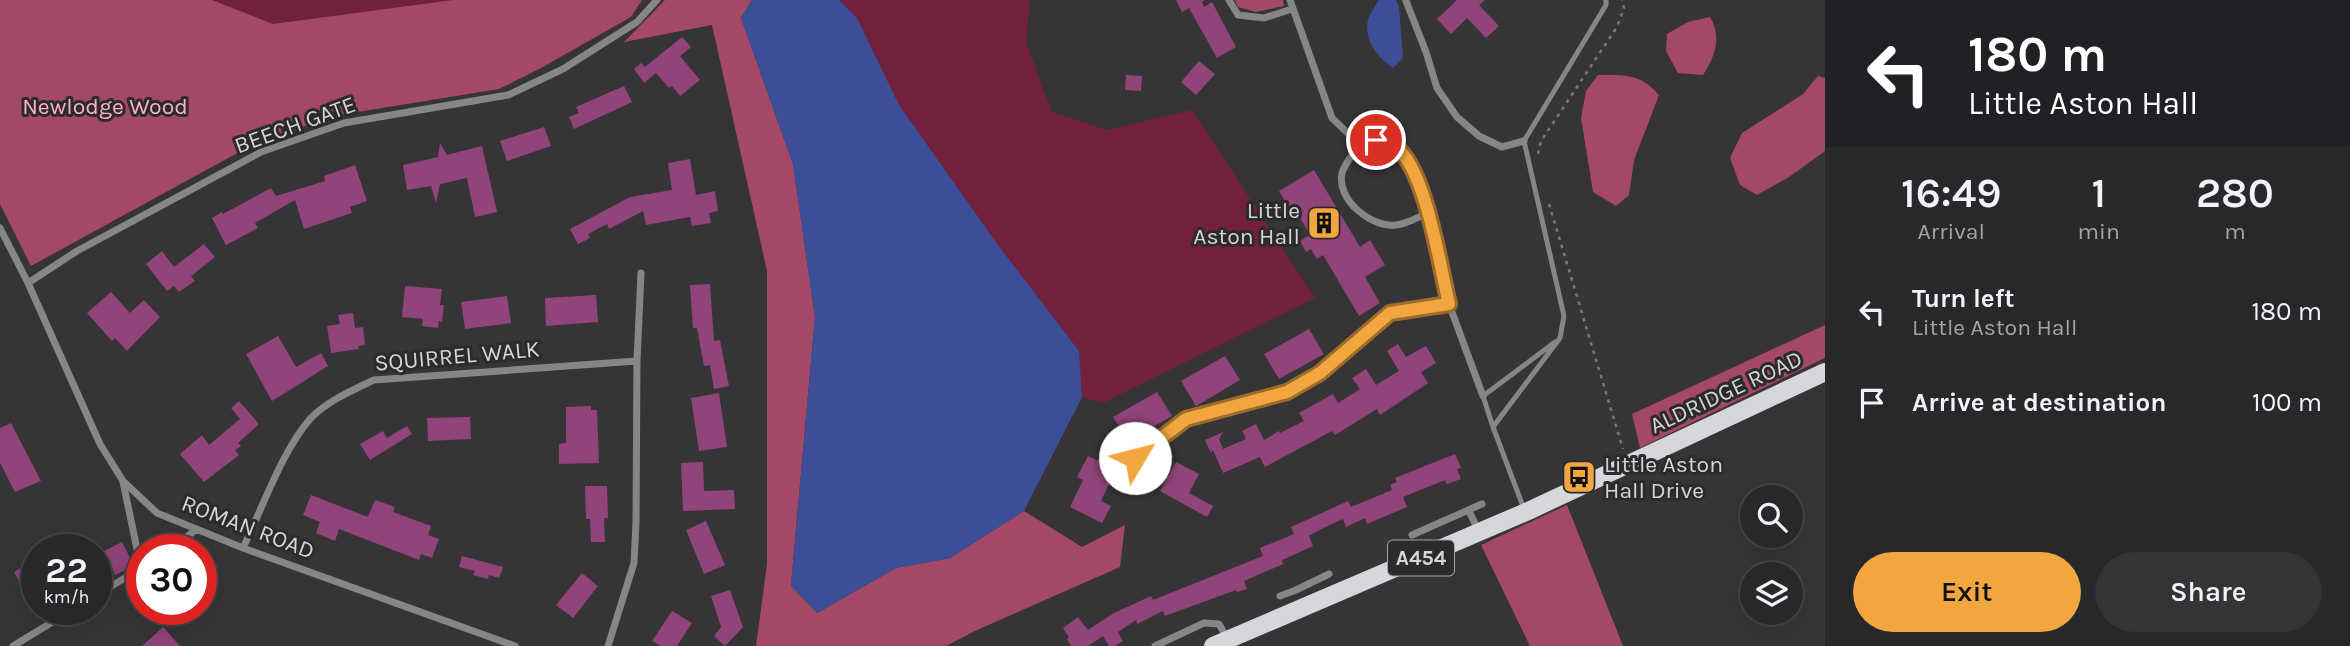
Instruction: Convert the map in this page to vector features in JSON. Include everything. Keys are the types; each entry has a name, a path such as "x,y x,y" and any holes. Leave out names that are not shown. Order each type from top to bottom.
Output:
{"main road":[{"name":"ALDRIDGE ROAD","path":"1220,642 1479,533 1628,466 1825,372"}],"street":[{"name":"BEECH GATE","path":"28,283 77,251 261,152 344,123 508,95 563,69 637,22 657,0"},
{"path":"1229,0 1238,15 1264,18 1292,9"},
{"path":"1290,0 1332,118 1359,144"},
{"path":"1406,0 1437,88 1457,117 1479,136 1502,147 1524,141"},
{"path":"1428,213 1396,225 1383,224 1359,212 1344,192 1342,174 1359,144 1376,140 1395,146 1404,155 1416,177 1428,213 1449,304 1483,396"},
{"name":"ROMAN ROAD","path":"0,228 28,283 100,444 123,481 158,513 243,548 509,645"},
{"path":"608,646 634,564 641,273"},
{"path":"1135,458 1186,419 1287,392 1320,373 1390,313 1449,304"},
{"name":"SQUIRREL WALK","path":"243,548 293,443 311,418 332,401 365,384 374,380 637,361"},
{"path":"123,481 134,534"},
{"path":"1412,535 1482,504"},
{"path":"1469,511 1479,533"},
{"path":"190,534 196,530"},
{"path":"1280,596 1329,574"},
{"path":"1296,590 1302,609"},
{"path":"1155,646 1204,623 1219,624 1220,642"},
{"path":"13,646 48,625"}],"lane":[{"path":"1493,427 1560,338 1564,316 1524,141 1591,32 1606,5 1606,0"},
{"path":"1525,512 1483,396 1560,338"}],"path":[{"path":"1537,158 1541,141 1617,27 1623,8 1622,0"},
{"path":"1547,196 1628,466"}],"shaded area":[{"path":"212,0 453,0 273,24"},
{"path":"839,0 1030,0 1026,42 1052,112 1108,130 1192,110 1315,298 1103,403 1082,397 1079,351 998,245 899,105 857,19"}],"green space":[{"name":"Newlodge Wood","path":"0,0 212,0 273,24 453,0 642,0 631,17 499,89 333,116 252,145 31,266 0,204"},
{"path":"665,0 752,0 741,18 793,164 815,317 791,585 817,613 896,568 950,558 1024,511 1082,547 1125,525 1120,567 946,646 756,646 767,564 767,271 712,25 624,42"},
{"path":"1235,0 1283,0 1284,6 1256,12 1238,7"},
{"path":"1710,17 1716,32 1716,47 1703,75 1678,73 1666,51 1667,34 1688,22"},
{"path":"1598,75 1632,77 1645,83 1659,95 1634,160 1629,195 1616,206 1593,192 1581,118 1586,91"},
{"path":"1818,76 1825,78 1825,151 1789,177 1757,195 1740,185 1730,158 1742,133 1803,94"},
{"path":"1825,325 1825,358 1640,448 1632,414"},
{"path":"1567,505 1623,646 1530,646 1481,545"}],"water":[{"path":"752,0 839,0 857,18 899,105 998,245 1079,351 1082,397 1024,511 950,558 896,568 817,613 791,586 815,317 793,164 741,18"},
{"path":"1379,0 1396,0 1399,7 1403,58 1393,68 1377,54 1368,34 1368,20"}],"building":[{"path":"1176,0 1205,0 1202,2 1204,7 1212,2 1236,47 1217,58 1189,8 1182,12"},
{"path":"1457,0 1485,0 1479,5 1499,26 1486,38 1467,18 1451,34 1437,19"},
{"path":"682,37 691,47 680,56 700,80 680,96 656,73 644,83 634,69 641,63 645,67"},
{"path":"1199,61 1215,74 1196,95 1181,82"},
{"path":"1126,75 1142,76 1141,91 1125,90"},
{"path":"624,86 632,102 574,129 569,117 579,113 576,107"},
{"path":"544,127 551,146 507,161 500,141"},
{"path":"440,143 447,155 482,146 497,212 475,217 467,178 440,184 436,203 431,186 407,190 403,165 438,157"},
{"path":"690,159 696,195 715,191 718,211 709,213 711,223 692,226 690,217 646,225 643,211 609,229 607,224 588,234 590,238 578,244 570,229 630,197 672,190 668,163"},
{"path":"355,165 367,201 350,207 352,213 304,229 295,200 255,223 258,228 226,245 212,218 271,188 276,196 325,181 324,176"},
{"path":"1314,170 1360,247 1370,240 1385,265 1365,277 1380,303 1359,316 1323,255 1317,259 1311,249 1306,252 1300,241 1310,235 1295,209 1291,211 1279,191"},
{"path":"204,244 215,257 191,276 195,281 179,292 174,286 167,291 146,264 162,251 174,267"},
{"path":"710,284 714,341 720,340 729,386 714,389 710,365 704,366 697,328 693,328 690,285"},
{"path":"405,286 442,289 440,305 444,305 442,322 439,321 438,328 422,326 423,319 402,317"},
{"path":"111,292 130,313 144,300 160,317 127,351 115,338 112,341 87,313"},
{"path":"596,295 598,322 546,326 545,298"},
{"path":"507,296 511,323 465,329 461,302"},
{"path":"353,313 355,328 363,327 365,345 358,346 359,349 331,353 327,326 340,324 338,315"},
{"path":"1309,329 1324,354 1279,379 1264,354"},
{"path":"278,336 296,367 321,353 328,366 272,401 246,354"},
{"path":"1398,344 1406,357 1426,346 1436,363 1421,372 1428,383 1380,415 1377,409 1335,435 1332,431 1265,467 1260,457 1223,473 1213,450 1211,453 1205,440 1223,432 1219,439 1223,449 1246,439 1242,431 1256,424 1264,440 1279,431 1280,433 1304,421 1299,413 1333,394 1338,403 1360,389 1352,378 1366,369 1376,385 1399,371 1387,351"},
{"path":"1225,356 1240,380 1196,406 1181,381"},
{"path":"1157,392 1172,416 1128,441 1113,417"},
{"path":"719,393 727,447 699,451 691,398"},
{"path":"239,401 259,424 238,443 241,446 235,450 239,455 204,482 180,454 202,435 209,445 240,419 231,408"},
{"path":"591,406 591,410 597,410 599,463 559,464 559,444 566,443 566,407"},
{"path":"470,417 471,439 428,441 427,418"},
{"path":"11,423 41,481 15,492 0,463 0,428"},
{"path":"407,426 412,434 370,460 360,444 383,431 387,438"},
{"path":"1455,454 1461,468 1457,469 1461,479 1447,484 1445,480 1403,497 1407,507 1367,524 1365,518 1346,527 1343,519 1323,528 1309,536 1313,546 1282,560 1283,564 1244,581 1247,589 1236,590 1165,616 1163,611 1137,624 1136,620 1118,632 1123,641 1115,646 1109,646 1103,636 1088,646 1071,646 1067,639 1069,637 1063,628 1078,617 1088,630 1114,613 1151,596 1153,600 1263,556 1260,548 1294,534 1291,527 1348,501 1351,507 1392,490 1390,485 1397,482 1395,478"},
{"path":"1088,456 1116,469 1101,501 1111,506 1102,523 1070,507 1083,480 1077,477"},
{"path":"703,462 704,491 734,490 735,509 683,511 681,463"},
{"path":"1176,462 1199,474 1189,493 1213,506 1207,517 1160,491"},
{"path":"585,486 607,486 608,518 604,518 605,542 591,542 590,519 586,519"},
{"path":"311,495 368,517 375,500 395,507 393,512 431,526 428,535 439,539 432,558 421,554 419,560 339,529 335,541 316,533 320,522 303,515"},
{"path":"706,521 725,565 704,574 686,530"},
{"path":"122,542 126,550 126,570 115,575 112,568 112,547"},
{"path":"462,556 503,567 499,578 489,575 488,579 473,575 475,571 459,567"},
{"path":"21,568 21,585 14,572"},
{"path":"582,573 598,586 573,618 556,605"},
{"path":"730,590 743,627 725,646 714,636 721,627 711,596"},
{"path":"672,611 692,623 677,646 661,646 652,641"},
{"path":"163,627 180,646 142,646"}],"place":[{"name":"Little Aston Hall","path":"1324,223"},
{"name":"Little Aston Hall Drive","path":"1579,477"}],"route":[{"path":"1135,458 1186,419 1287,392 1320,373 1390,313 1449,304 1428,213 1416,177 1404,155 1395,146 1376,140"}]}
